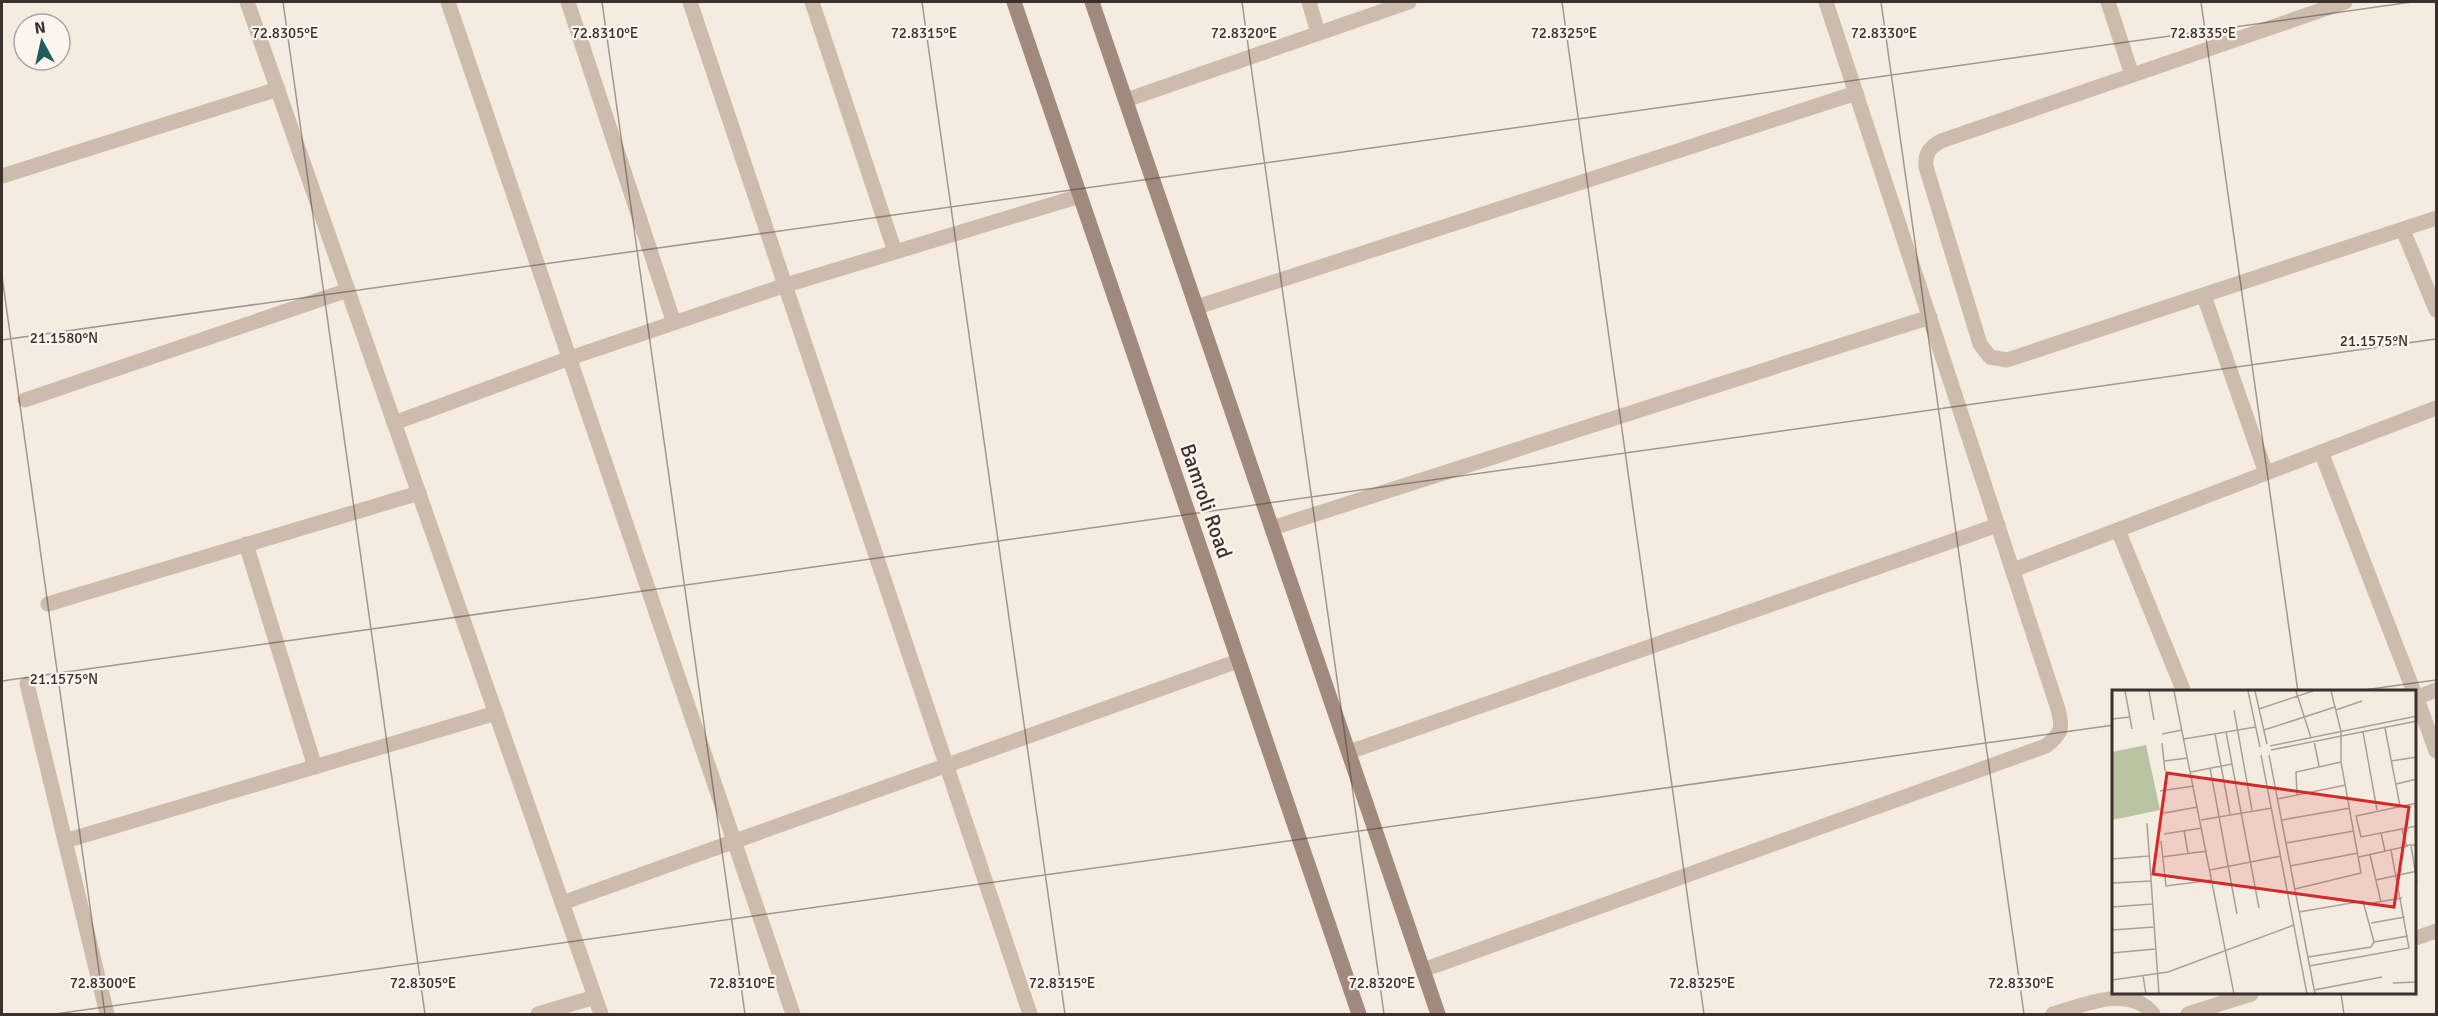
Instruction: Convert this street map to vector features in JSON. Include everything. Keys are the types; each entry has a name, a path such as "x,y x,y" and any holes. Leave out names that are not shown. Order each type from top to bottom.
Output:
{"street":[{"path":"247,2 601,1014"},
{"path":"448,2 793,1014"},
{"path":"568,2 674,323"},
{"path":"690,2 1030,1014"},
{"path":"812,2 895,252"},
{"name":"Bamroli Road","path":"1014,2 1359,1014"},
{"path":"1092,2 1438,1014"},
{"path":"1309,2 1318,33"},
{"path":"1126,100 1409,2"},
{"path":"1423,970 2046,746 2058,736 2062,724 1826,2"},
{"path":"2108,2 2132,75"},
{"path":"2345,2 1941,141 1931,147 1925,154 1926,167 1980,344 1990,357 2007,360 2436,218"},
{"path":"2,176 278,89"},
{"path":"1197,307 1856,93"},
{"path":"394,423 570,358 786,285 1080,196"},
{"path":"2403,230 2436,310"},
{"path":"25,400 348,290"},
{"path":"2204,296 2266,473"},
{"path":"1272,528 1930,317"},
{"path":"2013,570 2436,408"},
{"path":"2321,452 2413,690"},
{"path":"48,604 419,493"},
{"path":"1349,752 1998,525"},
{"path":"2118,530 2183,690"},
{"path":"246,544 315,766"},
{"path":"562,903 1238,661"},
{"path":"27,684 108,1014"},
{"path":"2417,697 2436,690"},
{"path":"2417,700 2436,751"},
{"path":"65,841 496,713"},
{"path":"2417,937 2436,931"},
{"path":"2188,1014 2245,995"},
{"path":"538,1014 595,997"},
{"path":"2053,1014 2092,1002 2121,998 2146,1006 2153,1014"}]}
